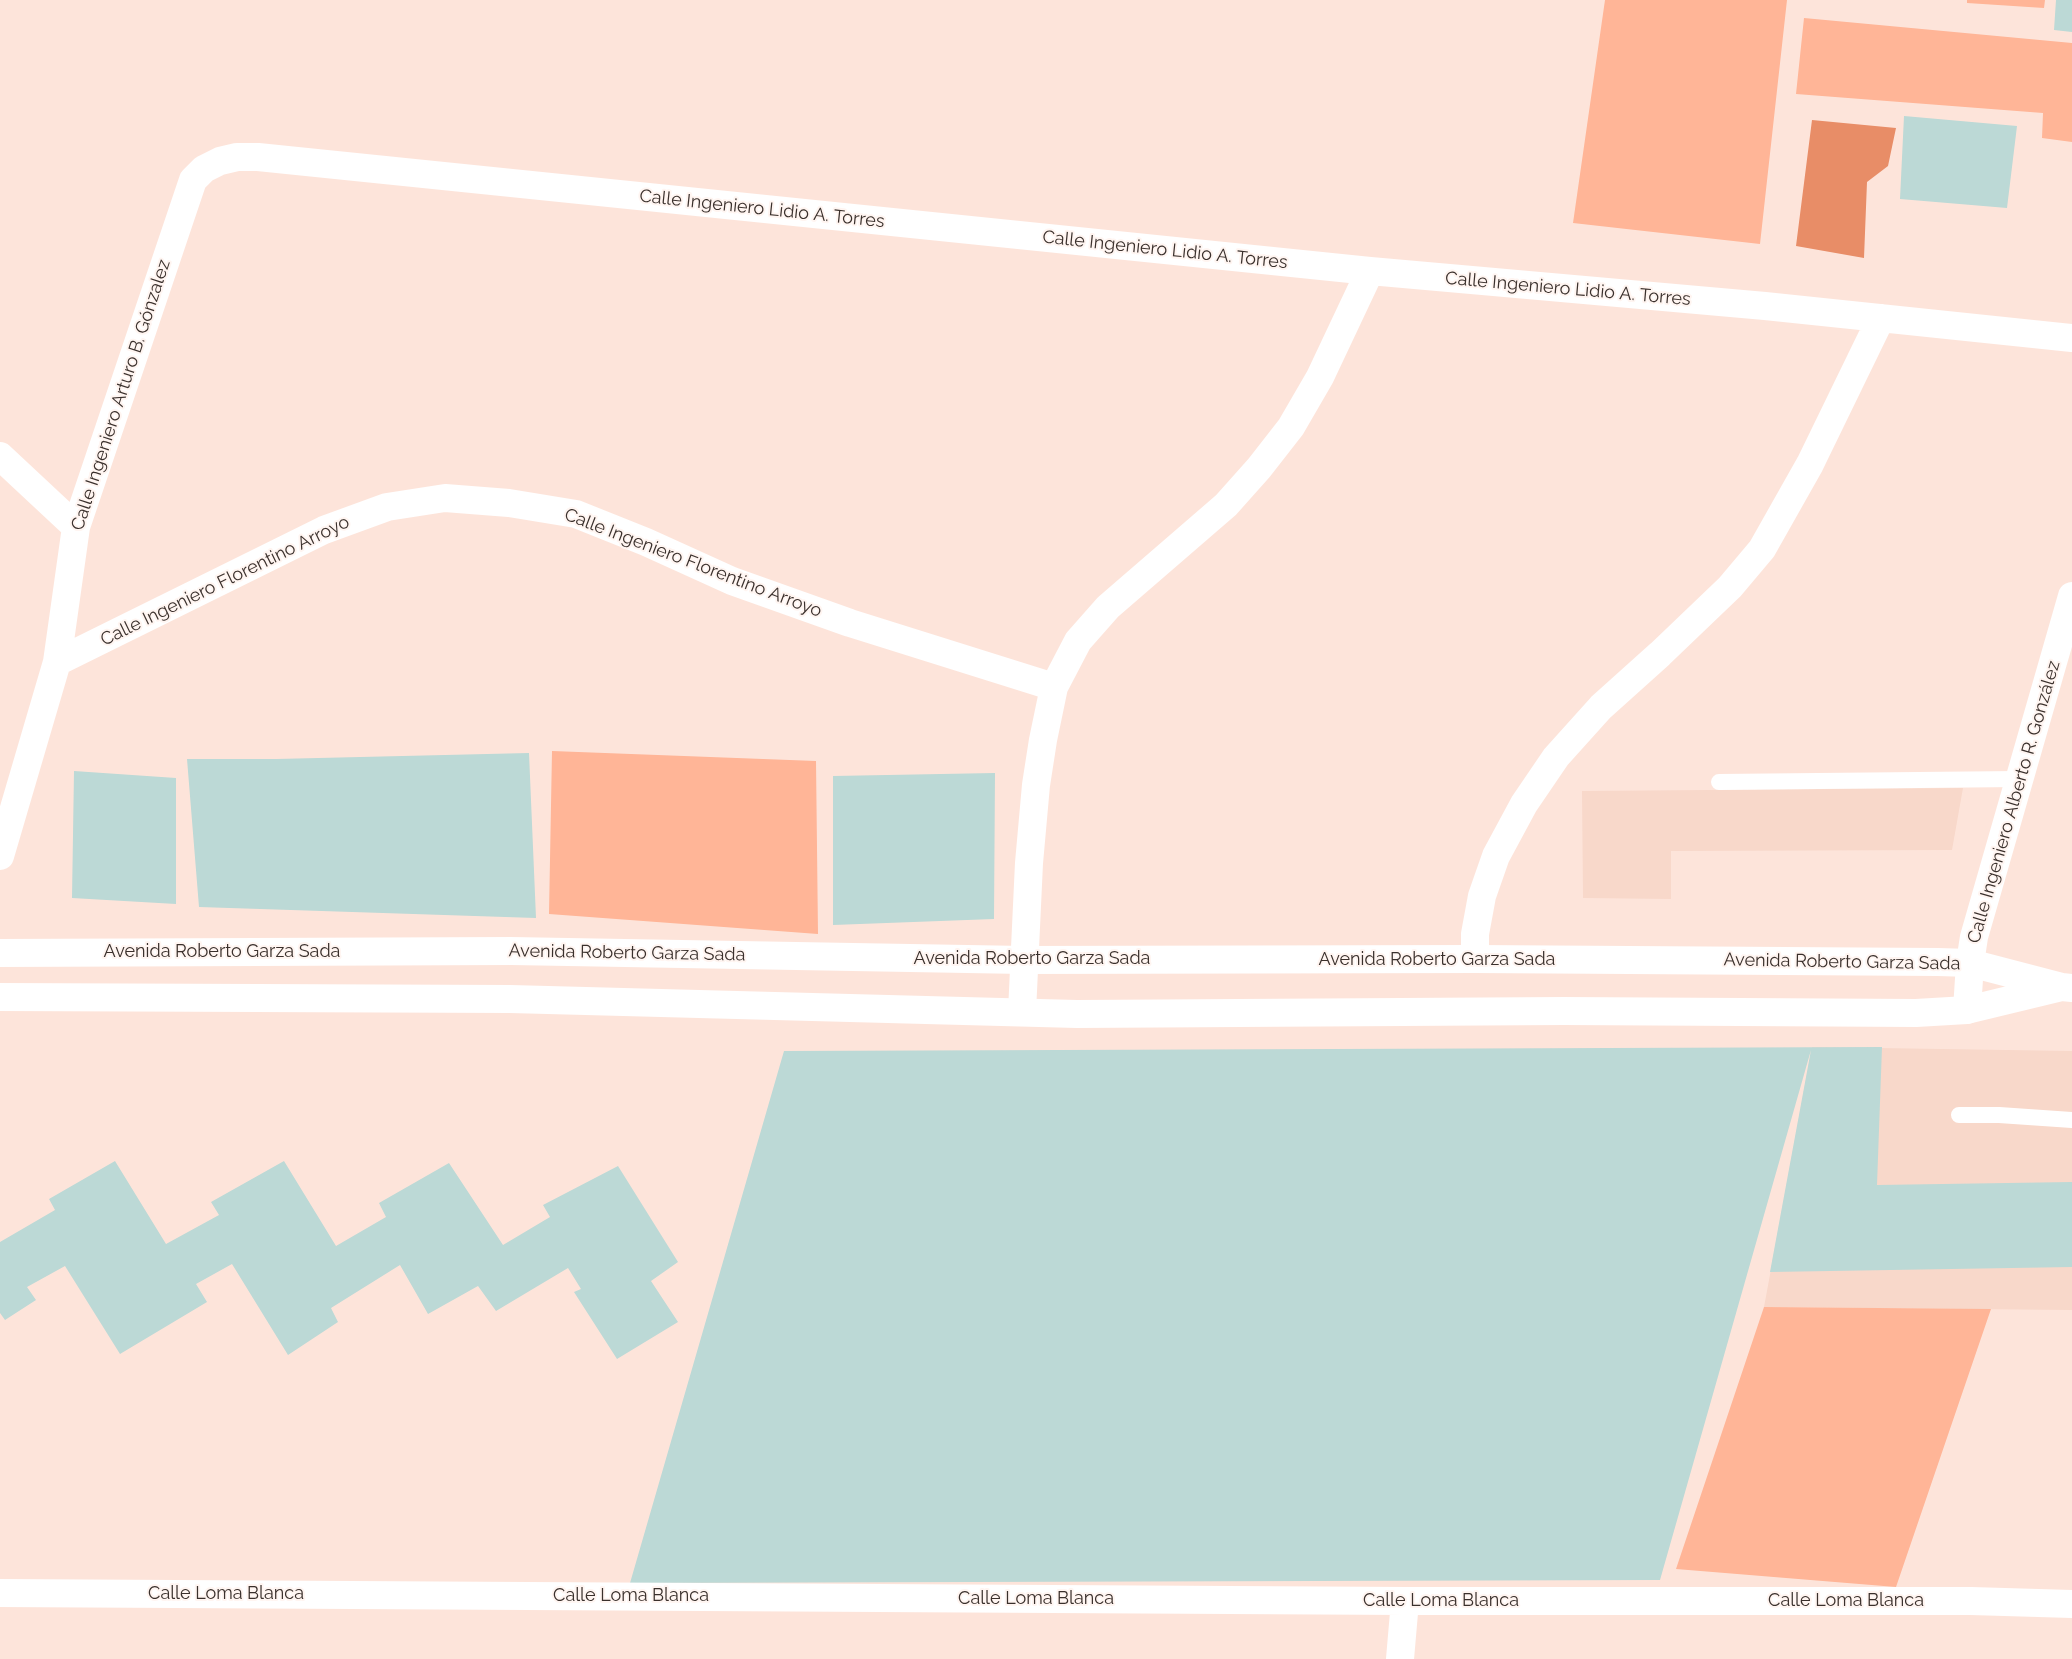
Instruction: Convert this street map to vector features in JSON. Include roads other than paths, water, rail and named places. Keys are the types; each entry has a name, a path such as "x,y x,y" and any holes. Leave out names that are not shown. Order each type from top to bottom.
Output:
{"street":[{"name":"Calle Ingeniero Arturo B. Gónzalez","path":"0,856 56,662 76,527 193,180 204,169 220,161 237,158 258,158"},
{"name":"Calle Ingeniero Lidio A. Torres","path":"258,158 1370,271 1880,318 2072,338"},
{"path":"1022,1012 1036,785 1054,687 1078,641 1108,607 1226,505 1259,468 1291,427 1320,376 1370,271"},
{"path":"1475,959 1475,934 1482,896 1496,856 1524,804 1556,757 1602,707 1730,587 1762,549 1810,464 1880,318"},
{"path":"0,456 76,527"},
{"name":"Calle Ingeniero Florentino Arroyo","path":"56,662 324,530 387,507 446,498 509,502 576,514 646,542 732,581 850,623 1054,687"},
{"name":"Calle Ingeniero Alberto R. González","path":"1967,1010 1974,937 2072,596"},
{"name":"Avenida Roberto Garza Sada","path":"0,952 511,951 1024,960 1475,959 1970,963 2067,988"},
{"name":"Avenida Roberto Garza Sada","path":"0,997 510,999 1076,1014 1564,1011 1916,1013 1967,1010 2067,988"},
{"name":"Calle Loma Blanca","path":"0,1593 1404,1601 1971,1601 2072,1604"},
{"path":"1400,1659 1404,1601"}],"lane":[{"path":"1719,782 2018,779"},
{"path":"1959,1115 1999,1115 2072,1120"}]}
